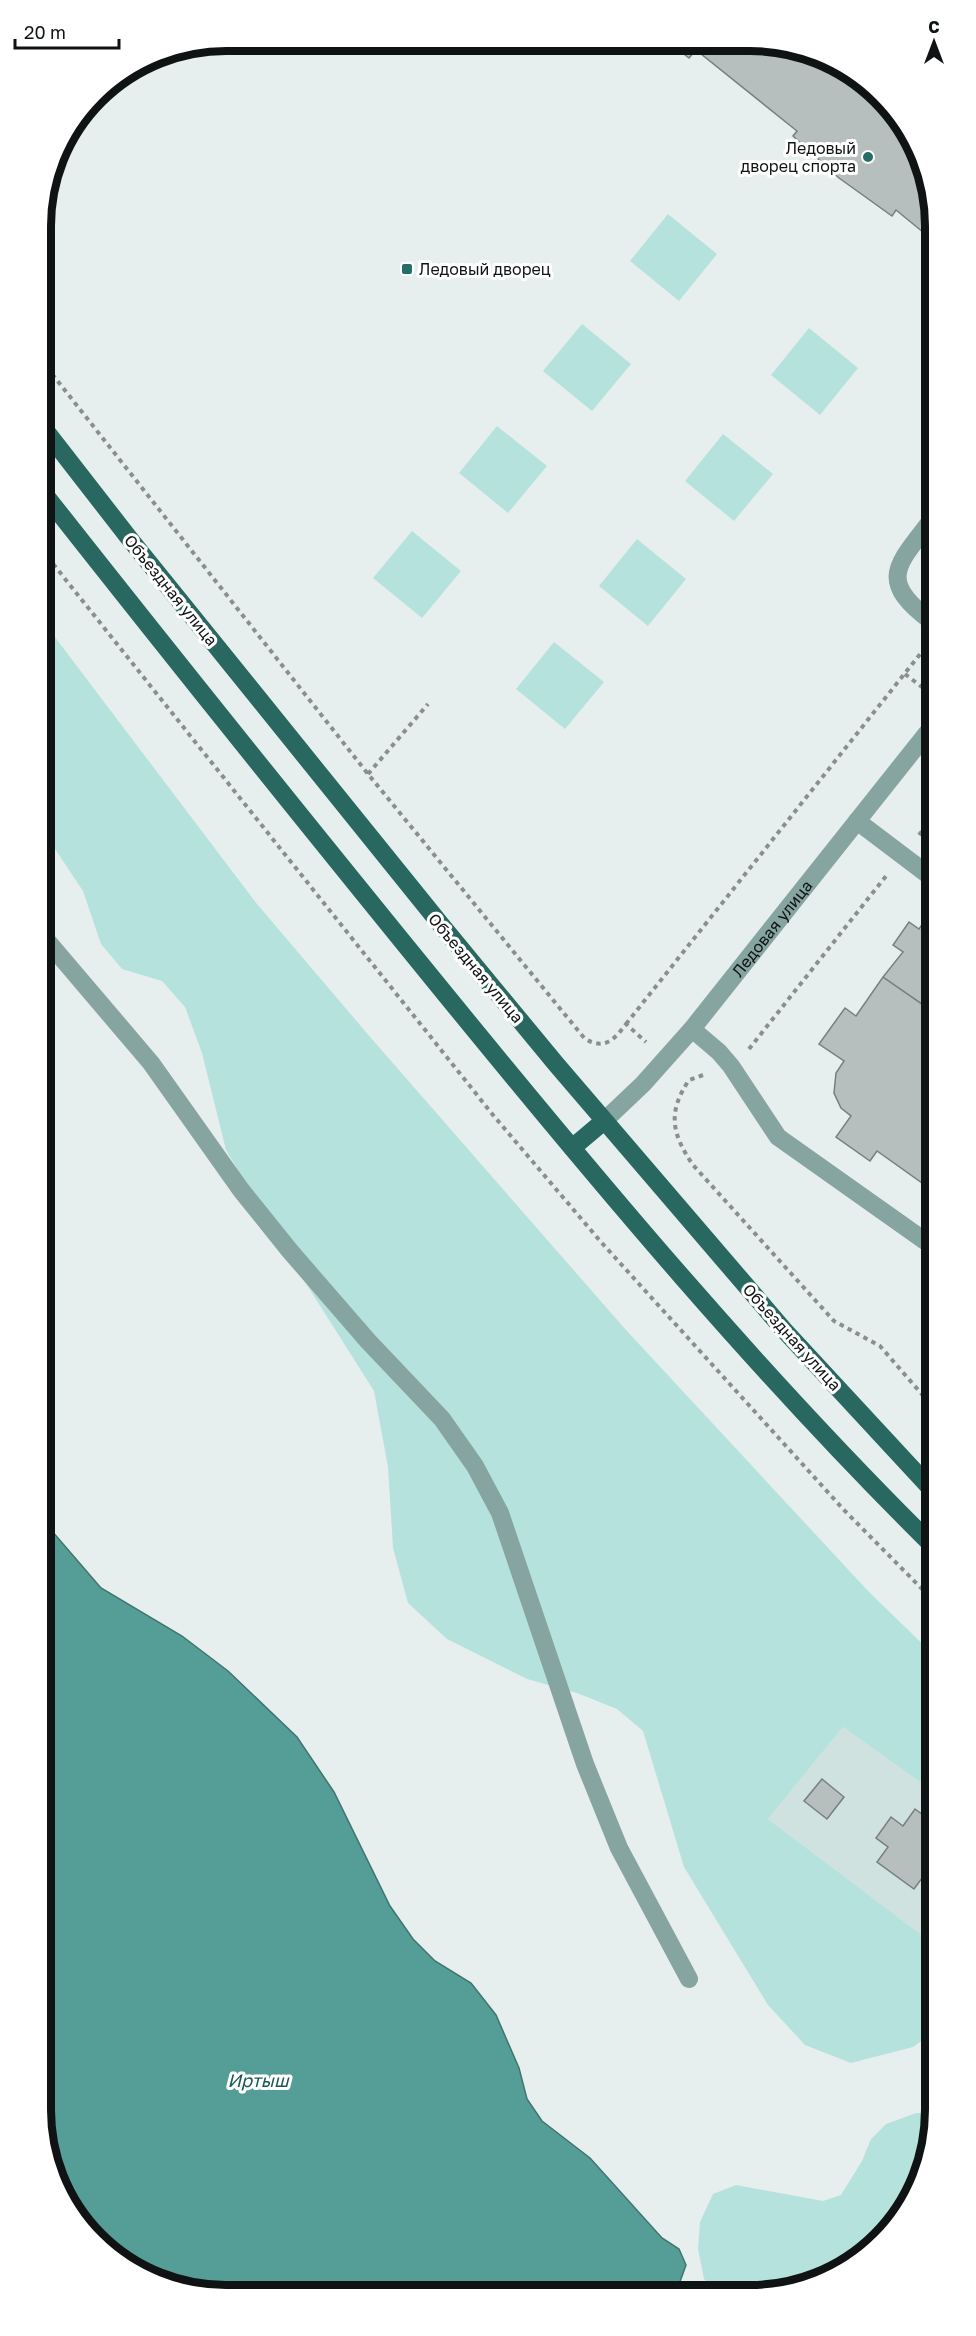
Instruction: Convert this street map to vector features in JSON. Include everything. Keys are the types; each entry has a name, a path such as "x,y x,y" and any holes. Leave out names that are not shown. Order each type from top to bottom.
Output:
{"main road":[{"name":"Объездная улица","path":"51,438 427,908 604,1121 784,1330 925,1482"},
{"path":"51,502 411,952 572,1148 757,1362 925,1538"},
{"path":"572,1148 604,1121"}],"street":[{"path":"925,528 900,560 896,574 901,593 925,616"},
{"name":"Ледовая улица","path":"604,1121 651,1076 692,1029 925,736"},
{"path":"857,821 925,872"},
{"path":"51,945 151,1063 241,1190 290,1251 368,1341 442,1419 475,1466 500,1513 585,1764 619,1848 689,1979"},
{"path":"692,1029 731,1066 778,1137 925,1240"}],"path":[{"path":"51,373 368,774 585,1039"},
{"path":"51,561 486,1106 585,1224 844,1510 925,1592"},
{"path":"627,1024 925,648"},
{"path":"905,674 925,689"},
{"path":"368,774 428,704"},
{"path":"925,828 750,1048 720,1074 699,1075 689,1080 676,1104 674,1124 677,1138 693,1165 834,1321 880,1346 925,1398"}],"shaded area":[{"path":"668,214 717,254 679,301 630,261"},
{"path":"582,324 631,364 592,411 543,371"},
{"path":"809,328 858,368 820,415 771,375"},
{"path":"497,426 547,466 508,513 459,473"},
{"path":"723,434 773,474 734,521 685,481"},
{"path":"412,531 461,571 422,618 373,578"},
{"path":"637,539 686,579 648,626 599,586"},
{"path":"51,632 257,904 371,1038 626,1330 869,1592 925,1646 925,1786 843,1727 768,1819 925,1937 925,2038 913,2047 851,2063 805,2045 768,2005 684,1867 643,1731 617,1709 577,1693 527,1679 447,1639 408,1603 393,1548 388,1467 374,1391 293,1263 226,1150 202,1053 185,1007 162,981 122,969 101,944 83,891 51,843"},
{"path":"554,642 604,682 565,729 516,689"},
{"path":"843,1727 925,1786 925,1937 768,1819"},
{"path":"916,2113 925,2113 922,2144 907,2188 882,2225 865,2242 838,2262 795,2279 773,2284 710,2285 704,2279 698,2249 700,2222 713,2194 736,2185 823,2201 841,2195 862,2161 871,2139 886,2124"}],"water":[{"name":"Иртыш","path":"51,1530 101,1588 182,1636 228,1671 297,1737 334,1792 390,1906 413,1939 435,1961 471,1983 496,2015 519,2068 527,2099 542,2121 590,2158 662,2238 679,2249 686,2265 679,2285 214,2285 170,2276 148,2267 111,2242 94,2225 74,2198 64,2177 52,2133"}],"building":[{"name":"Ледовый дворец спорта","path":"680,51 695,51 689,58"},
{"name":"Ледовый дворец спорта","path":"697,51 762,51 784,54 828,69 865,94 896,129 907,148 916,170 924,203 925,234 896,210 892,216 839,178 793,136 797,131"},
{"path":"925,920 925,1006 883,977 903,952 893,945 909,922 919,929"},
{"path":"883,977 925,1006 925,1057 923,1059 925,1071 925,1185 877,1151 870,1161 836,1137 851,1116 841,1108 834,1093 836,1073 844,1061 819,1044 845,1008 856,1016"},
{"path":"822,1779 844,1797 827,1819 804,1801"},
{"path":"915,1809 925,1816 925,1874 914,1889 877,1862 888,1847 876,1838 891,1817 903,1826"}],"place":[{"name":"Ледовый дворец спорта","path":"868,157"},
{"name":"Ледовый дворец","path":"407,269"}]}
